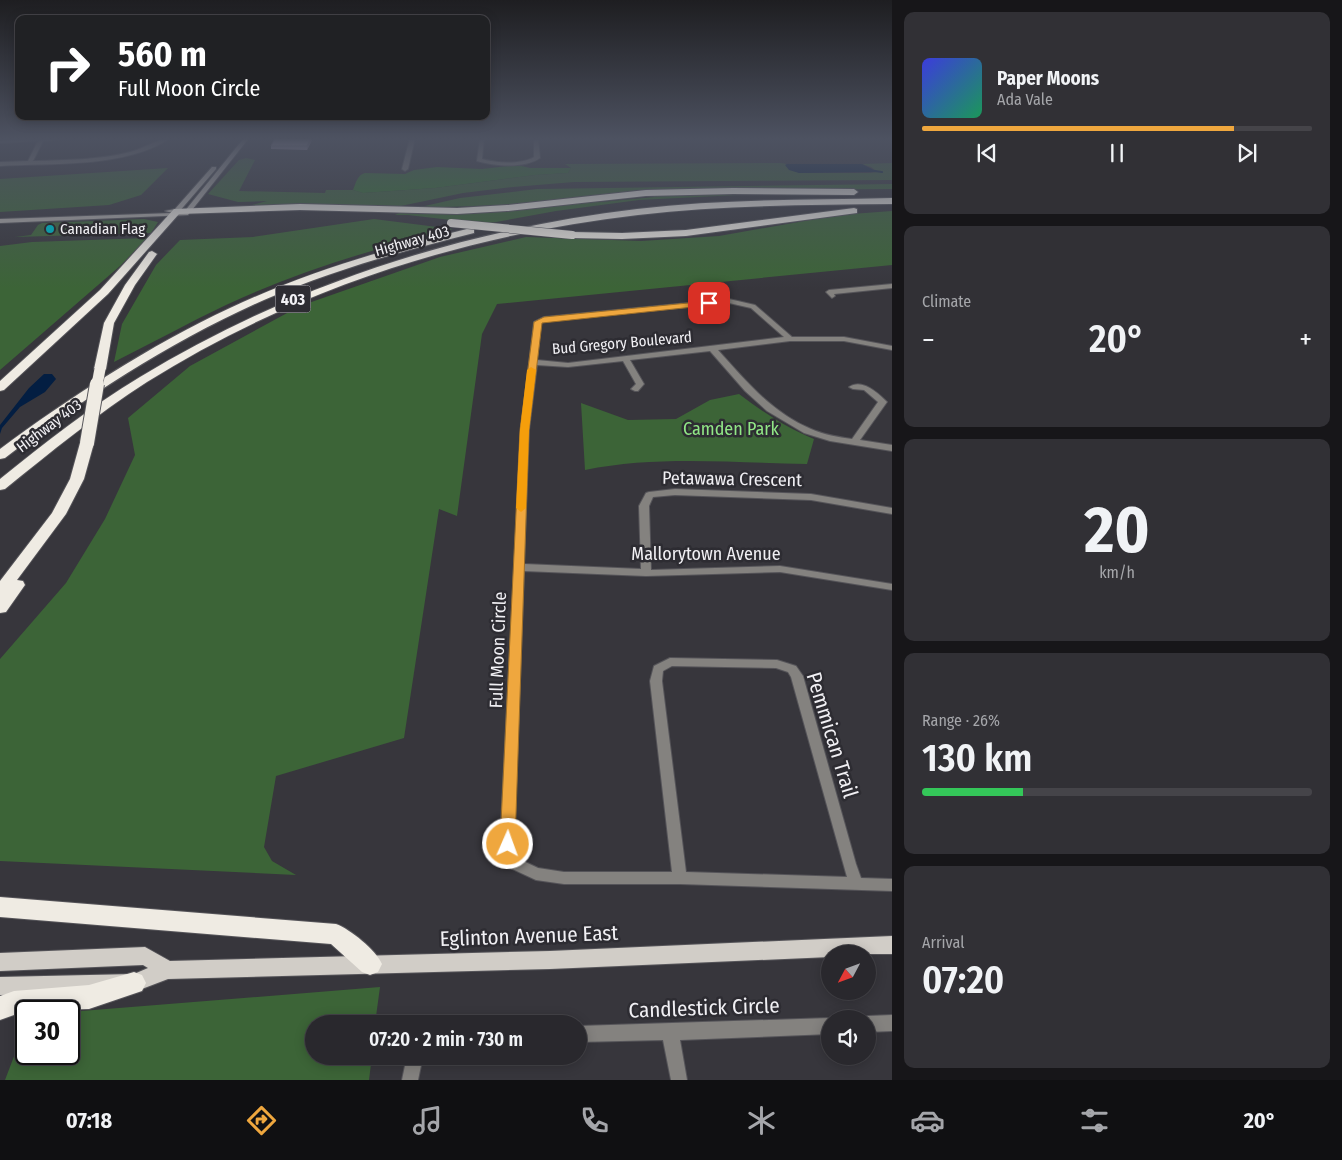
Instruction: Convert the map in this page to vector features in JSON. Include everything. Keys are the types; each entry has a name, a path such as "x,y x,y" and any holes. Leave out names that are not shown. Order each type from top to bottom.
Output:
{"highway":[{"path":"0,592 43,538 59,514 77,479 87,442 109,323 143,264 162,235 181,212 300,207 457,212 646,193 814,191 875,194"},
{"name":"Highway 403","path":"0,455 70,405 170,344 235,310 290,286 362,260 436,239 523,220 598,208 677,200 892,194"},
{"name":"Highway 403","path":"0,486 64,434 179,357 279,306 330,284 396,261 520,230 630,213 754,204 892,201"},
{"path":"447,222 572,234 622,236 686,233 832,213 892,207"},
{"path":"181,212 323,213 426,220"},
{"path":"0,387 104,292 152,240 172,230 181,212"},
{"path":"0,608 45,546 43,538"},
{"path":"0,907 306,934 336,934 370,964"},
{"path":"0,1008 14,1003 89,997 134,983"}],"main road":[{"path":"181,212 199,188"},
{"path":"0,222 181,212 203,188"},
{"path":"0,218 181,212"},
{"name":"Eglinton Avenue East","path":"0,986 134,983 168,970 550,960 892,945"},
{"path":"0,962 145,956 168,970"}],"street":[{"path":"832,296 829,292 892,286"},
{"name":"Full Moon Circle","path":"790,339 753,306 729,301 544,319 538,322 524,430 508,844 513,863 536,874 564,878 680,878 857,885 892,884"},
{"name":"Bud Gregory Boulevard","path":"532,362 568,365 790,339 844,339 892,348"},
{"path":"713,349 748,389 770,409 807,431 854,442 892,448"},
{"path":"626,359 640,384 635,389"},
{"path":"853,387 866,388 883,402 854,442"},
{"name":"Petawawa Crescent","path":"646,573 644,506 649,495 675,492 810,497 892,511"},
{"name":"Mallorytown Avenue","path":"518,567 646,573 780,569 892,587"},
{"name":"Pemmican Trail","path":"680,878 656,681 658,670 670,662 777,664 792,669 797,676 849,864 857,885"},
{"path":"876,1024 892,1024"},
{"name":"Candlestick Circle","path":"587,1034 821,1026"},
{"path":"670,1032 679,1080"},
{"path":"410,1080 413,1065"}],"green space":[{"path":"0,188 148,188 141,195 109,205 0,212"},
{"path":"213,188 240,188 239,191 325,193 326,190 353,190 363,193 429,188 501,188 463,193 396,207 252,205 267,201 238,202 208,194"},
{"path":"354,188 429,188 363,193 353,190"},
{"path":"892,188 643,191 502,205 416,208 460,198 537,189"},
{"path":"757,194 639,200 556,211 485,224 395,215 399,213 485,213 596,199 601,202 654,197 653,195"},
{"path":"892,211 892,265 497,304 482,334 457,516 439,509 404,738 276,776 264,847 272,861 296,875 0,861 0,659 66,583 105,519 135,455 128,418 190,366 300,306 440,257 526,237 641,241 719,236 838,215"},
{"path":"144,219 158,222 151,233 15,237 31,235 38,225 42,223"},
{"path":"374,219 453,229 367,252 281,281 226,305 114,362 122,324 156,265 180,240 253,237"},
{"path":"147,238 120,266 0,370 0,246 32,242"},
{"name":"Camden Park","path":"739,394 775,419 814,439 807,464 668,461 612,465 585,470 581,403 628,420 676,419 710,400"},
{"path":"380,987 376,1015 305,1015 305,1065 371,1065 369,1080 5,1080 15,1054 15,1065 80,1065 80,1011"}],"water":[{"path":"44,374 52,374 56,379 45,392 20,407 2,428 0,434 0,425 29,388"}],"slow traffic":[{"path":"521,508 524,430 531,370"}],"place":[{"name":"Canadian Flag","path":"50,229"}],"route":[{"path":"508,844 524,430 538,322 544,319 552,320 709,303"}]}
